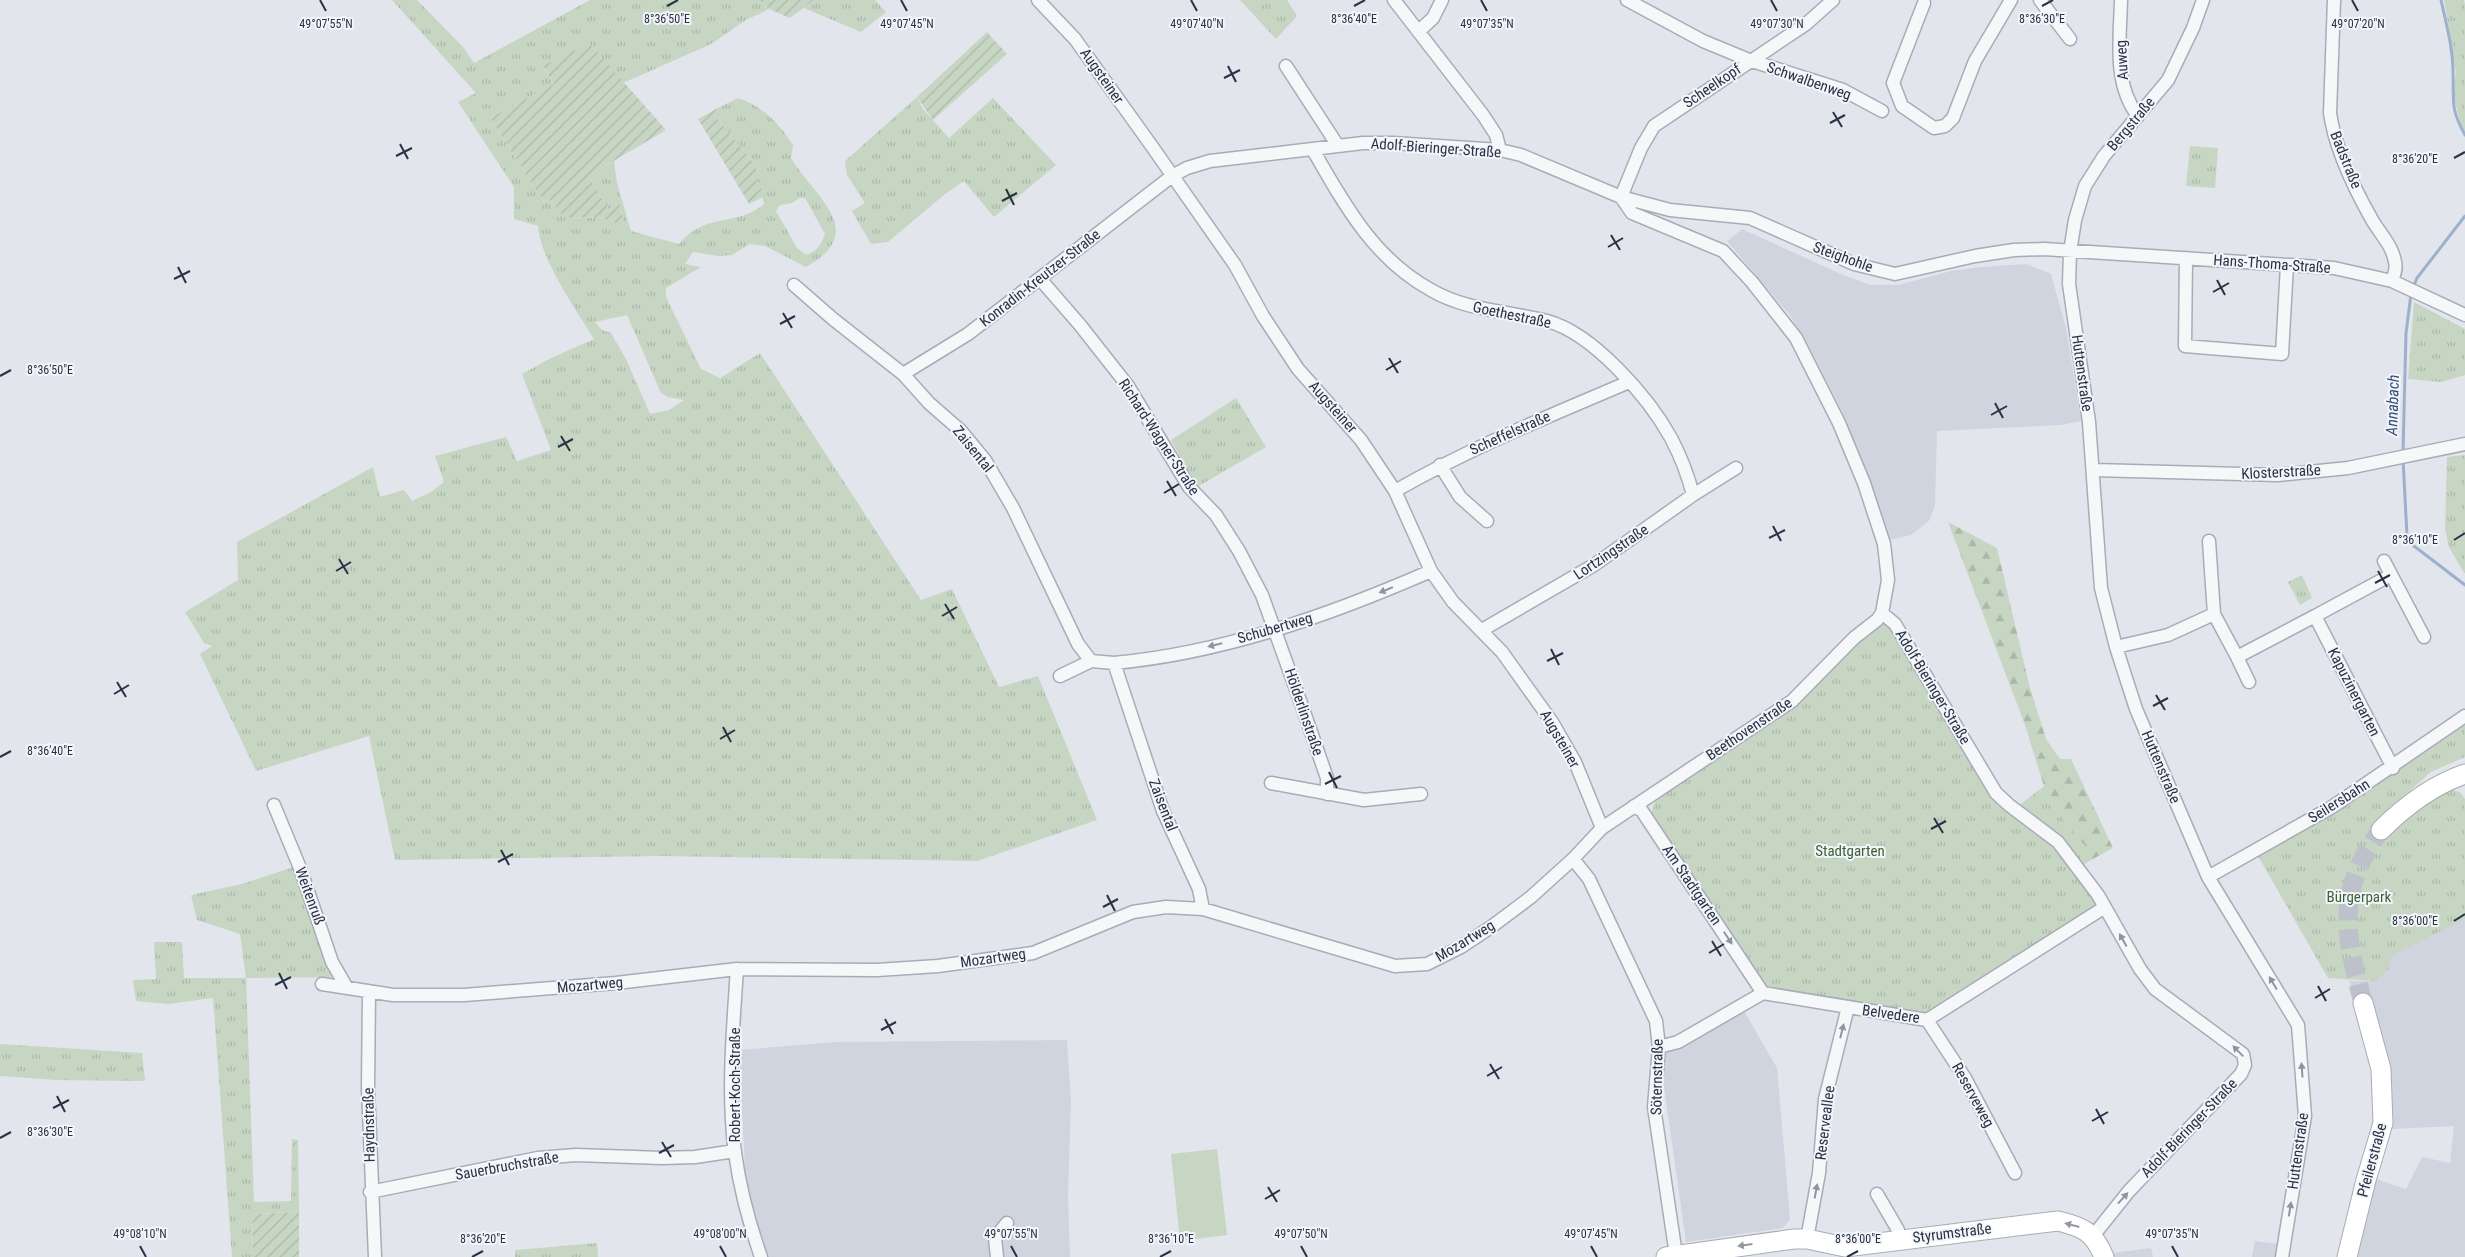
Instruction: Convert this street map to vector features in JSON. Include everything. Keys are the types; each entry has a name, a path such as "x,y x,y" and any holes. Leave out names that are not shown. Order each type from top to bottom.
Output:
{"main road":[{"path":"2381,830 2416,800 2447,780 2465,774"},
{"name":"Pfeilerstraße","path":"2348,1257 2366,1180 2383,1124 2381,1069 2363,1003"},
{"name":"Styrumstraße","path":"1671,1256 1772,1241 1808,1239 1845,1247 2058,1221 2079,1226 2093,1236"},
{"path":"2093,1236 2104,1257"}],"street":[{"name":"Augsteiner","path":"1038,0 1081,46 1235,265 1263,316 1298,369 1361,440 1394,491 1430,571 1453,602 1482,630 1515,669 1552,722 1575,762 1602,828"},
{"path":"1394,0 1488,122 1496,135 1500,150"},
{"path":"1419,32 1433,18 1442,0"},
{"name":"Schwalbenweg","path":"1627,0 1703,41 1749,60 1843,90 1882,111"},
{"name":"Scheelkopf","path":"1621,197 1641,148 1654,126 1749,60 1806,24 1833,0"},
{"path":"1924,3 1893,83 1897,98 1908,112 1934,128 1945,126 1953,118 1975,62 2011,0"},
{"path":"2040,0 2070,39"},
{"name":"Auweg","path":"2121,0 2120,59 2123,91 2129,105 2138,116"},
{"name":"Bergstraße","path":"2070,252 2075,220 2086,186 2104,156 2168,80 2193,28 2203,0"},
{"name":"Badstraße","path":"2334,0 2330,113 2332,129 2338,147 2371,219 2391,246 2396,264 2392,281"},
{"path":"1286,66 1338,146"},
{"name":"Adolf-Bieringer-Straße","path":"1172,176 1186,168 1210,162 1338,146 1393,143 1500,150 1521,155 1621,197 1632,213 1723,251 1752,282 1796,338 1839,422 1864,483 1884,544 1888,580 1882,613 1900,631 1996,793 2058,842 2105,906 2140,969 2155,989 2242,1054 2245,1065 2241,1074 2110,1213 2093,1236"},
{"name":"Goethestraße","path":"1313,150 1358,225 1398,268 1448,299 1479,308 1548,321 1566,327 1598,350 1651,408 1671,438 1686,470 1693,495"},
{"name":"Konradin-Kreutzer-Straße","path":"903,374 968,334 1041,280 1172,176"},
{"name":"Steighohle","path":"1621,197 1670,210 1750,218 1854,264 1896,274 1975,256 2014,250 2044,249 2070,252"},
{"name":"Hans-Thoma-Straße","path":"2070,252 2334,268 2392,281 2465,315"},
{"name":"Huttenstraße","path":"2070,252 2070,284 2094,470 2101,588 2116,647 2136,709 2208,878 2298,1025 2305,1116 2282,1257"},
{"path":"2186,258 2184,346 2282,354 2287,265"},
{"name":"Richard-Wagner-Straße","path":"1041,280 1080,325 1128,386 1189,487 1216,515 1239,551 1262,595 1275,630"},
{"name":"Zaisental","path":"794,285 833,319 903,374 929,403 961,431 985,460 1013,508 1078,644 1091,661"},
{"name":"Scheffelstraße","path":"1394,491 1440,465 1629,382"},
{"name":"Klosterstraße","path":"2094,470 2278,475 2348,468 2465,444"},
{"path":"1440,465 1460,496 1487,521"},
{"name":"Lortzingstraße","path":"1482,630 1594,565 1693,495 1736,468"},
{"path":"2209,541 2214,614 2238,657 2249,682"},
{"path":"2384,561 2424,638"},
{"name":"Schubertweg","path":"1114,663 1170,655 1275,630 1348,605 1430,571"},
{"path":"2238,657 2392,575"},
{"name":"Beethovenstraße","path":"1602,828 1792,701 1854,638 1877,620 1882,613"},
{"path":"2116,647 2168,635 2214,614"},
{"name":"Kapuzinergarten","path":"2315,616 2392,768"},
{"name":"Hölderlinstraße","path":"1275,630 1327,778 1327,794"},
{"path":"1060,676 1091,661 1114,663"},
{"name":"Zaisental","path":"1114,663 1163,810 1199,889 1203,910"},
{"name":"Seilersbahn","path":"2208,878 2332,807 2392,768 2465,716"},
{"path":"1271,783 1364,800 1422,794"},
{"name":"Weitenruß","path":"274,804 300,868 332,962 347,988"},
{"name":"Am Stadtgarten","path":"1634,806 1642,811 1763,993"},
{"name":"Mozartweg","path":"322,984 369,992 464,995 616,983 737,969 877,970 952,964 1033,953 1133,912 1166,907 1203,910 1395,966 1427,964 1461,947 1531,897 1573,859 1602,828"},
{"name":"Söternstraße","path":"1573,859 1589,879 1604,916 1646,996 1656,1021 1660,1047 1654,1107 1671,1256"},
{"name":"Belvedere","path":"1763,993 1926,1020 2105,906"},
{"name":"Robert-Koch-Straße","path":"737,969 732,1088 735,1151 743,1200 760,1257"},
{"name":"Haydnstraße","path":"369,992 370,1192 375,1257"},
{"path":"1660,1047 1678,1042 1763,993"},
{"name":"Reserveallee","path":"1808,1239 1819,1173 1825,1099 1848,1007"},
{"name":"Reserveweg","path":"1926,1020 1965,1078 2015,1173"},
{"name":"Sauerbruchstraße","path":"370,1192 538,1158 576,1155 678,1158 735,1151"},
{"path":"1877,1194 1898,1230 1899,1239"},
{"path":"997,1257 995,1238 1007,1223"}],"shaded area":[{"path":"1742,229 1843,275 1871,285 1898,285 1951,271 2027,264 2051,274 2066,328 2081,421 2061,425 1937,431 1935,505 1929,521 1911,535 1889,540 1843,413 1809,346 1789,314 1727,241"},
{"path":"2465,919 2465,1257 2340,1257 2361,1174 2406,1189 2422,1157 2450,1163 2454,1126 2392,1129 2372,1126 2374,1105 2370,1058 2349,981 2374,981 2387,972 2392,955"},
{"path":"1744,1011 1777,1068 1790,1219 1783,1228 1686,1242 1663,1080 1664,1053"},
{"path":"1067,1040 1071,1101 1068,1195 1070,1257 765,1257 746,1188 739,1050 834,1042"},
{"path":"2255,1241 2287,1245 2285,1257 2252,1257"},
{"path":"2151,1248 2153,1257 2113,1257 2112,1253"}],"green space":[{"path":"392,0 417,0 463,47 474,63 590,0 759,0 769,9 746,20 711,44 623,83 589,43 543,67 554,84 490,118 544,202 549,199 564,217 603,218 624,225 620,206 608,209 588,176 614,161 617,183 631,231 679,244 699,227 743,215 754,211 764,204 755,165 715,116 718,108 738,98 763,111 776,122 793,145 791,158 832,214 836,227 834,240 825,254 806,267 765,246 750,244 732,255 719,256 693,252 685,264 701,267 666,288 666,297 701,369 720,378 760,353 921,600 952,589 999,687 1038,676 1097,820 977,861 661,856 395,860 369,736 256,771 200,654 212,646 204,643 185,612 238,580 237,542 373,467 380,497 404,490 412,501 431,492 444,482 435,456 506,437 517,461 551,450 522,374 551,358 594,339 552,269 540,239 538,226 514,219 514,187 458,102 476,93","holes":["800,198 805,198 825,234 818,247 806,255 797,248 776,211 780,205 792,203","627,315 661,393 668,397 684,400 669,410 650,414 627,361 611,333 602,330 595,322"]},
{"path":"759,0 814,0 790,18 769,9"},
{"path":"814,0 875,0 886,12 861,32 804,8"},
{"path":"1240,0 1287,0 1297,16 1276,39"},
{"path":"2444,0 2464,0 2465,5 2465,132 2460,122 2453,94 2456,72"},
{"path":"987,32 1007,54 933,120 917,97"},
{"path":"589,43 666,130 588,176 608,209 620,205 624,226 603,218 564,217 549,199 544,202 490,118 554,84 543,66"},
{"path":"917,97 923,109 949,138 993,98 1056,165 994,217 964,181 945,194 888,242 871,244 852,211 865,203 847,175 845,161"},
{"path":"718,108 715,116 755,165 763,197 749,204 698,119"},
{"path":"2190,146 2218,148 2215,188 2186,186"},
{"path":"2414,302 2465,329 2465,375 2441,382 2408,379"},
{"path":"1236,398 1266,447 1197,487 1171,440"},
{"path":"2465,455 2464,573 2449,547 2445,529 2447,457"},
{"path":"1948,522 1997,548 2029,684 2046,739 2060,759 2071,759 2113,848 2091,860 2086,847 2039,790 2044,786 2025,725"},
{"path":"2302,575 2312,598 2300,605 2288,582"},
{"name":"Stadtgarten","path":"1885,620 1895,627 2013,810 2039,790 2087,847 2091,860 2079,868 2100,905 1927,1016 1762,997 1650,816 1655,802 1715,756 1794,702 1857,640"},
{"name":"Bürgerpark","path":"2465,724 2465,757 2431,772 2373,823 2389,836 2423,806 2449,789 2460,792 2465,799 2465,919 2393,955 2387,972 2374,981 2328,978 2258,856 2394,773"},
{"path":"297,866 333,972 332,977 246,978 240,934 197,920 191,895 242,884"},
{"path":"154,942 182,942 184,978 246,978 254,1202 291,1201 292,1139 298,1140 299,1212 252,1214 253,1257 232,1257 213,998 168,1004 136,1001 133,980 156,979"},
{"path":"0,1044 142,1053 145,1081 56,1080 0,1076"},
{"path":"1217,1149 1227,1235 1180,1241 1171,1154"},
{"path":"299,1212 299,1257 253,1257 252,1214"},
{"path":"597,1243 598,1257 515,1257 515,1250"}],"waterway":[{"name":"Annabach","path":"2441,0 2452,54 2455,111 2465,135"},
{"name":"Annabach","path":"2413,288 2417,278 2465,216"},
{"name":"Annabach","path":"2403,452 2406,333 2411,294"},
{"name":"Annabach","path":"2403,459 2407,536 2414,546 2465,585"}],"tunnel":[{"path":"2363,1003 2349,934 2350,894 2356,873 2366,852 2381,830"}]}
